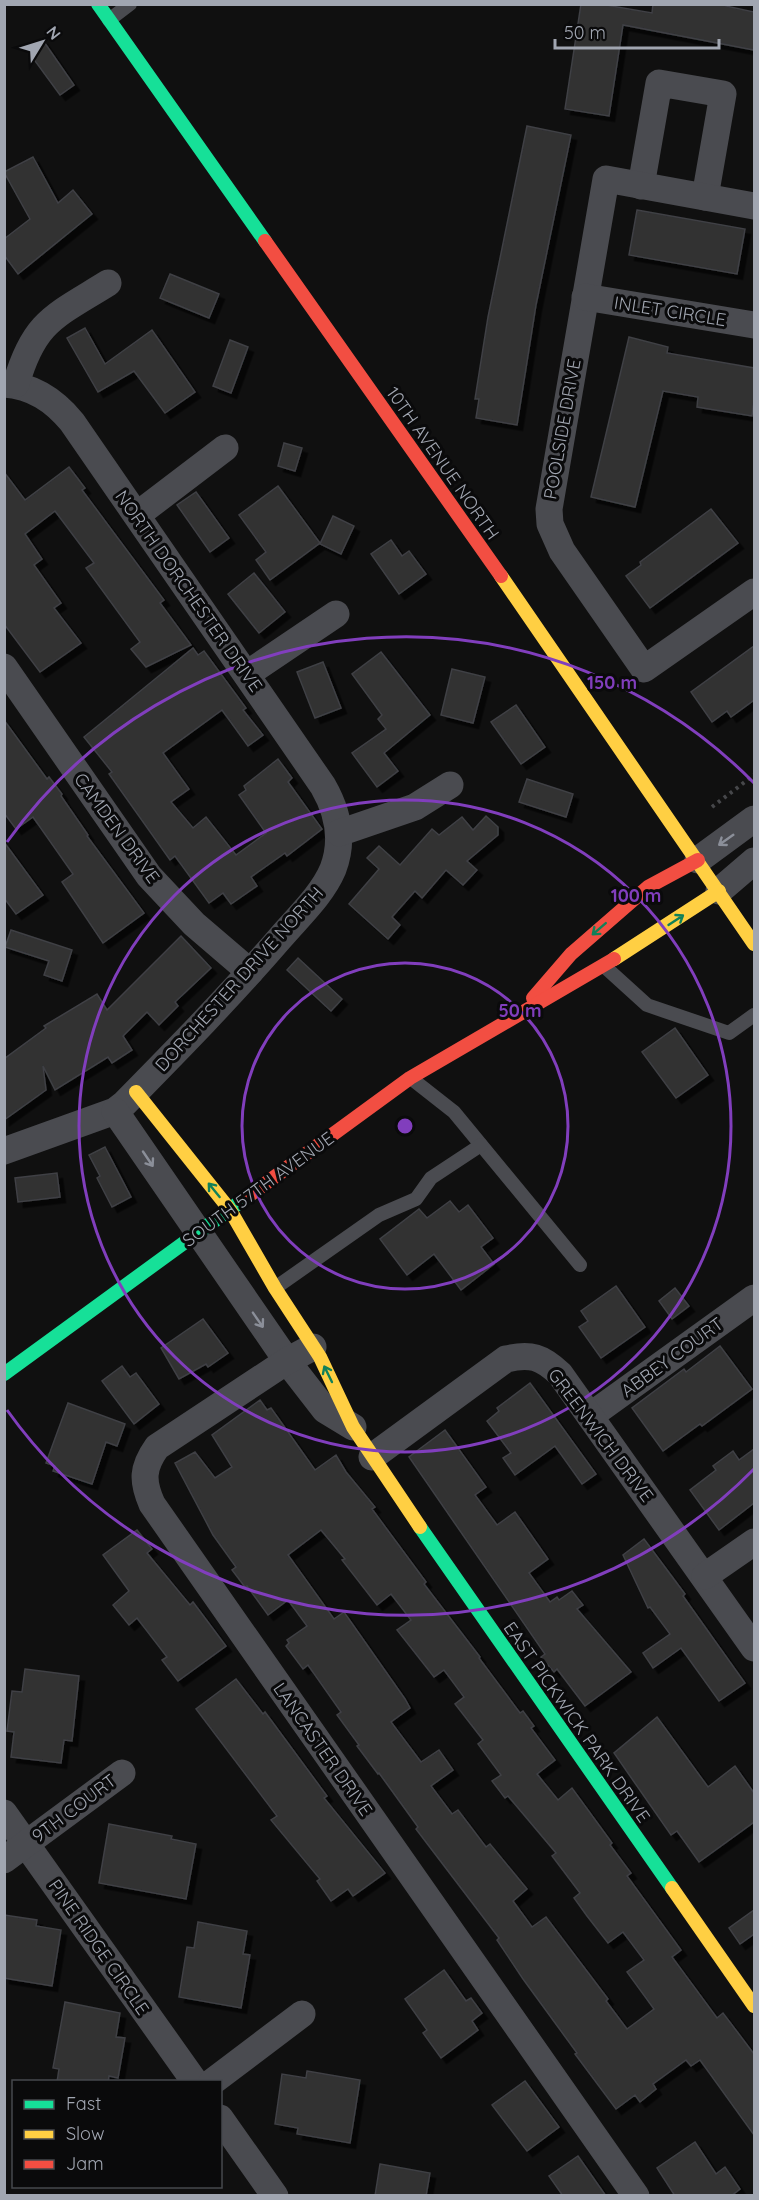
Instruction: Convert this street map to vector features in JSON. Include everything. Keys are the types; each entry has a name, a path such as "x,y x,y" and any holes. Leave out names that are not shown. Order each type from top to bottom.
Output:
{"street":[{"name":"10TH AVENUE NORTH","path":"98,4 698,860 754,944"},
{"path":"642,186 659,83 712,92 723,94 705,197"},
{"name":"POOLSIDE DRIVE","path":"754,206 606,179 550,494 550,524 562,551 644,669 754,592"},
{"path":"10,384 36,334 59,313 108,283"},
{"name":"INLET CIRCLE","path":"585,297 754,325"},
{"name":"NORTH DORCHESTER DRIVE","path":"10,384 36,391 62,409 137,514 323,786 337,815 339,832"},
{"path":"137,514 225,448"},
{"path":"247,674 336,615"},
{"name":"CAMDEN DRIVE","path":"4,668 149,876 194,924 250,972"},
{"path":"339,832 415,807 450,785"},
{"name":"SOUTH 57TH AVENUE","path":"518,1016 571,954 648,886 698,860 754,819"},
{"name":"DORCHESTER DRIVE NORTH","path":"115,1111 136,1092 250,972 327,882 338,852 339,832"},
{"name":"SOUTH 57TH AVENUE","path":"4,1374 410,1078 604,966 718,891 754,861"},
{"name":"EAST PICKWICK PARK DRIVE","path":"136,1092 230,1210 275,1288 313,1347 353,1426 372,1457 754,2006"},
{"path":"4,1151 115,1111 287,1361 325,1410 353,1426"},
{"name":"ABBEY COURT","path":"590,1416 754,1298"},
{"name":"LANCASTER DRIVE","path":"313,1347 287,1361 157,1447 144,1474 146,1489 152,1504 636,2196"},
{"name":"GREENWICH DRIVE","path":"372,1457 506,1359 521,1355 536,1357 549,1364 560,1374 754,1648"},
{"path":"705,1576 754,1542"},
{"name":"9TH COURT","path":"4,1860 122,1773"},
{"name":"PINE RIDGE CIRCLE","path":"4,1813 194,2080"},
{"path":"215,2080 302,2014"},
{"path":"222,2121 275,2196"}],"lane":[{"path":"109,20 130,4"},
{"path":"604,966 647,1005 729,1033 754,1015"},
{"path":"410,1078 454,1112 580,1265"},
{"path":"275,1288 379,1215 416,1199 431,1178 481,1145"}],"path":[{"path":"711,807 754,775"}],"building":[{"path":"581,4 600,4 652,13 653,4 726,4 726,6 754,12 754,50 623,25 609,116 565,109"},
{"path":"42,39 74,85 60,95 27,50"},
{"path":"527,126 571,135 536,305 517,425 476,418 479,399 475,399 488,317"},
{"path":"33,157 58,203 73,190 92,214 18,274 4,255 4,239 30,219 4,172"},
{"path":"637,210 745,229 737,274 629,255"},
{"path":"170,274 219,294 209,318 160,298"},
{"path":"85,328 105,364 152,330 195,392 165,413 134,371 98,392 67,338"},
{"path":"629,337 668,347 667,353 754,368 752,416 697,407 698,397 663,391 635,507 591,497"},
{"path":"230,340 248,347 231,393 213,386"},
{"path":"284,443 302,448 295,471 278,466"},
{"path":"69,467 85,488 82,490 164,600 160,603 191,645 146,667 131,649 140,642 86,568 94,563 55,511 25,534 42,559 34,565 61,603 54,608 81,643 40,672 4,624 4,472 25,500"},
{"path":"278,486 320,543 270,580 256,560 266,552 239,515"},
{"path":"196,492 229,538 210,552 177,505"},
{"path":"711,509 738,543 650,608 626,576 641,565 640,562"},
{"path":"333,516 354,526 341,554 320,544"},
{"path":"391,540 402,556 409,551 426,574 399,594 371,554"},
{"path":"254,573 285,612 259,633 228,594"},
{"path":"754,646 754,700 731,717 727,711 712,722 691,692"},
{"path":"193,648 198,655 204,651 246,708 243,710 263,735 248,746 222,710 163,753 189,789 171,802 193,828 206,817 236,855 266,833 239,795 246,790 244,786 278,759 292,778 288,782 322,829 287,856 285,853 251,877 257,886 231,904 223,893 209,903 175,856 170,860 109,774 112,772 84,737"},
{"path":"381,652 430,715 384,753 398,771 377,787 352,753 386,729 378,719 382,715 352,674"},
{"path":"323,662 341,708 315,718 297,672"},
{"path":"452,669 485,677 473,723 441,715"},
{"path":"516,705 545,747 521,764 491,722"},
{"path":"4,720 47,779 49,777 62,794 61,796 87,836 144,913 103,943 62,882 73,874 33,817 16,829 4,813"},
{"path":"527,779 573,794 566,817 519,802"},
{"path":"486,816 498,827 498,835 467,861 477,870 463,885 446,870 422,898 415,891 392,917 400,925 388,939 349,904 379,869 367,858 379,846 400,865 432,829 439,835 462,817 473,830"},
{"path":"4,842 43,895 16,914 4,898"},
{"path":"11,930 72,950 62,981 44,975 49,961 5,947"},
{"path":"181,936 211,968 175,1002 178,1006 159,1025 147,1012 123,1036 132,1050 112,1063 108,1057 55,1090 43,1066 46,1090 4,1120 4,1059 46,1028 44,1026 97,994 107,1010"},
{"path":"298,958 342,999 331,1011 287,970"},
{"path":"675,1028 708,1075 676,1098 642,1052"},
{"path":"105,1147 131,1197 112,1207 97,1178 100,1176 89,1155"},
{"path":"57,1173 60,1197 18,1202 15,1178"},
{"path":"450,1201 459,1212 468,1205 493,1238 481,1247 494,1264 461,1290 434,1254 407,1275 380,1239 419,1209 427,1218"},
{"path":"616,1286 645,1327 601,1358 579,1327 588,1321 581,1311"},
{"path":"675,1288 689,1306 672,1319 659,1301"},
{"path":"203,1319 228,1353 208,1367 206,1364 179,1379 161,1348"},
{"path":"720,1346 752,1389 663,1451 632,1408 684,1369 686,1372"},
{"path":"122,1366 130,1377 136,1373 159,1404 134,1424 102,1381"},
{"path":"530,1383 596,1474 582,1484 555,1446 515,1475 503,1458 511,1453 487,1421 499,1411 497,1408"},
{"path":"260,1400 267,1410 271,1408 315,1470 336,1455 346,1472 375,1507 372,1509 426,1582 424,1584 520,1713 523,1711 534,1726 531,1728 555,1760 537,1774 558,1800 572,1788 631,1873 627,1876 681,1950 672,1957 717,2018 723,2013 754,2054 754,2135 700,2060 691,2066 686,2060 653,2084 656,2089 640,2102 635,2095 616,2109 523,1979 497,1940 499,1938 416,1829 418,1827 357,1746 359,1745 337,1715 341,1712 308,1665 303,1669 286,1646 289,1643 287,1640 307,1626 288,1600 268,1615 232,1570 236,1567 213,1535 175,1463 195,1452 215,1478 232,1467 212,1435","holes":["321,1530 345,1559 342,1560 377,1605 391,1594 411,1620 397,1630 434,1677 444,1670 464,1697 455,1704 483,1740 478,1744 501,1775 492,1781 505,1798 508,1796 556,1853 552,1856 580,1893 574,1898 587,1916 608,1943 623,1932 644,1960 627,1972 654,2009 627,2029 606,2001 608,1999 546,1917 532,1927 513,1901 527,1889 490,1844 486,1847 458,1810 452,1814 431,1786 453,1770 439,1750 421,1762 391,1722 410,1708 405,1699 344,1612 334,1619 288,1555"]},
{"path":"68,1403 125,1424 117,1446 106,1442 92,1484 53,1471 55,1466 46,1463"},
{"path":"445,1430 486,1487 475,1495 497,1525 515,1512 548,1559 529,1573 550,1602 557,1597 559,1600 572,1591 583,1605 577,1609 631,1672 585,1706 557,1669 554,1672 541,1657 545,1654 409,1457"},
{"path":"754,1449 754,1503 719,1530 690,1490 716,1470 713,1466 733,1451 739,1460"},
{"path":"137,1530 152,1549 147,1553 190,1605 193,1602 226,1646 178,1681 162,1660 167,1657 137,1618 129,1625 113,1605 129,1591 103,1555"},
{"path":"644,1539 685,1594 683,1596 745,1683 719,1701 681,1648 653,1668 643,1653 670,1634 650,1607 648,1608 623,1555"},
{"path":"25,1669 79,1676 72,1741 64,1740 61,1763 11,1757 14,1732 7,1731 12,1691 22,1692"},
{"path":"236,1679 263,1714 265,1712 327,1796 324,1798 385,1873 353,1896 348,1889 331,1901 317,1881 320,1879 271,1820 277,1816 196,1709"},
{"path":"657,1717 708,1787 735,1766 754,1793 754,1822 699,1862 677,1831 671,1835 614,1753"},
{"path":"109,1824 172,1836 171,1839 196,1844 186,1899 99,1883"},
{"path":"754,1910 754,1934 740,1944 729,1928"},
{"path":"4,1915 37,1920 36,1926 61,1930 52,1986 4,1978"},
{"path":"198,1922 247,1931 243,1954 250,1955 241,2008 179,1997 187,1947 194,1948"},
{"path":"444,1970 466,2001 471,1998 482,2013 472,2021 478,2030 441,2058 423,2033 427,2030 405,1999"},
{"path":"65,2002 120,2013 116,2037 125,2038 118,2078 109,2076 108,2080 57,2080 59,2069 53,2068"},
{"path":"307,2071 360,2080 350,2143 297,2134 298,2128 275,2124 282,2074 306,2078"},
{"path":"525,2081 559,2127 527,2151 492,2105"},
{"path":"695,2142 716,2174 725,2167 740,2189 731,2196 675,2196 657,2168"},
{"path":"578,2156 606,2196 563,2196 549,2176"},
{"path":"380,2164 430,2173 426,2196 375,2196"}],"traffic: fast":[{"path":"98,4 265,241"},
{"path":"4,1374 251,1194"},
{"path":"420,1527 672,1888"}],"traffic: slow":[{"path":"501,576 754,944"},
{"path":"614,959 719,891"},
{"path":"136,1092 230,1210 275,1288 320,1357 353,1427 420,1527"},
{"path":"672,1888 754,2006"}],"traffic: jam":[{"path":"265,241 501,576"},
{"path":"533,998 571,954 648,887 698,860"},
{"path":"251,1194 410,1078 614,959"}]}
